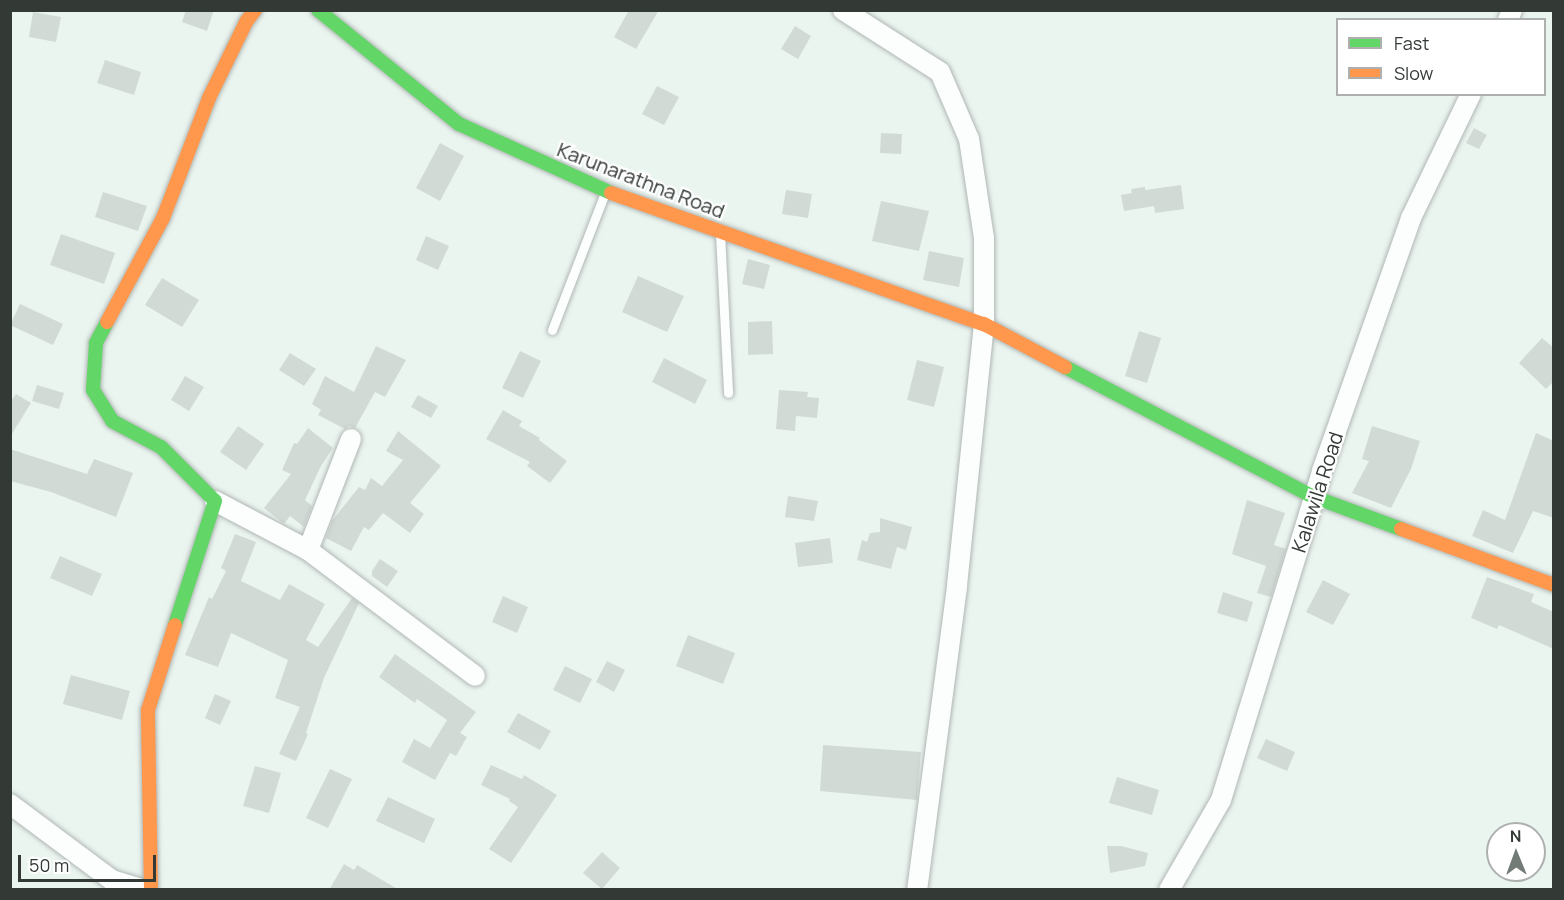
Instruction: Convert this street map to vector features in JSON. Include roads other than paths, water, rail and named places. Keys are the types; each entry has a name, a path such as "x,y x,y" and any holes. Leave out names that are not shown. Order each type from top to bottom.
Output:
{"street":[{"path":"255,10 246,22 209,98 164,218 96,343 93,390 112,421 161,447 216,501 308,550 475,676"},
{"name":"Karunarathna Road","path":"318,10 459,124 606,191 984,324 1314,497 1554,585"},
{"path":"843,10 940,72 969,139 984,238 984,324 957,587 917,890"},
{"name":"Kalawila Road","path":"1169,890 1221,800 1314,497 1411,218 1470,96"},
{"path":"308,550 351,439"},
{"path":"151,890 148,710 216,501"},
{"path":"10,804 112,880 144,890"}],"lane":[{"path":"552,330 606,191"},
{"path":"720,231 728,393"}]}
